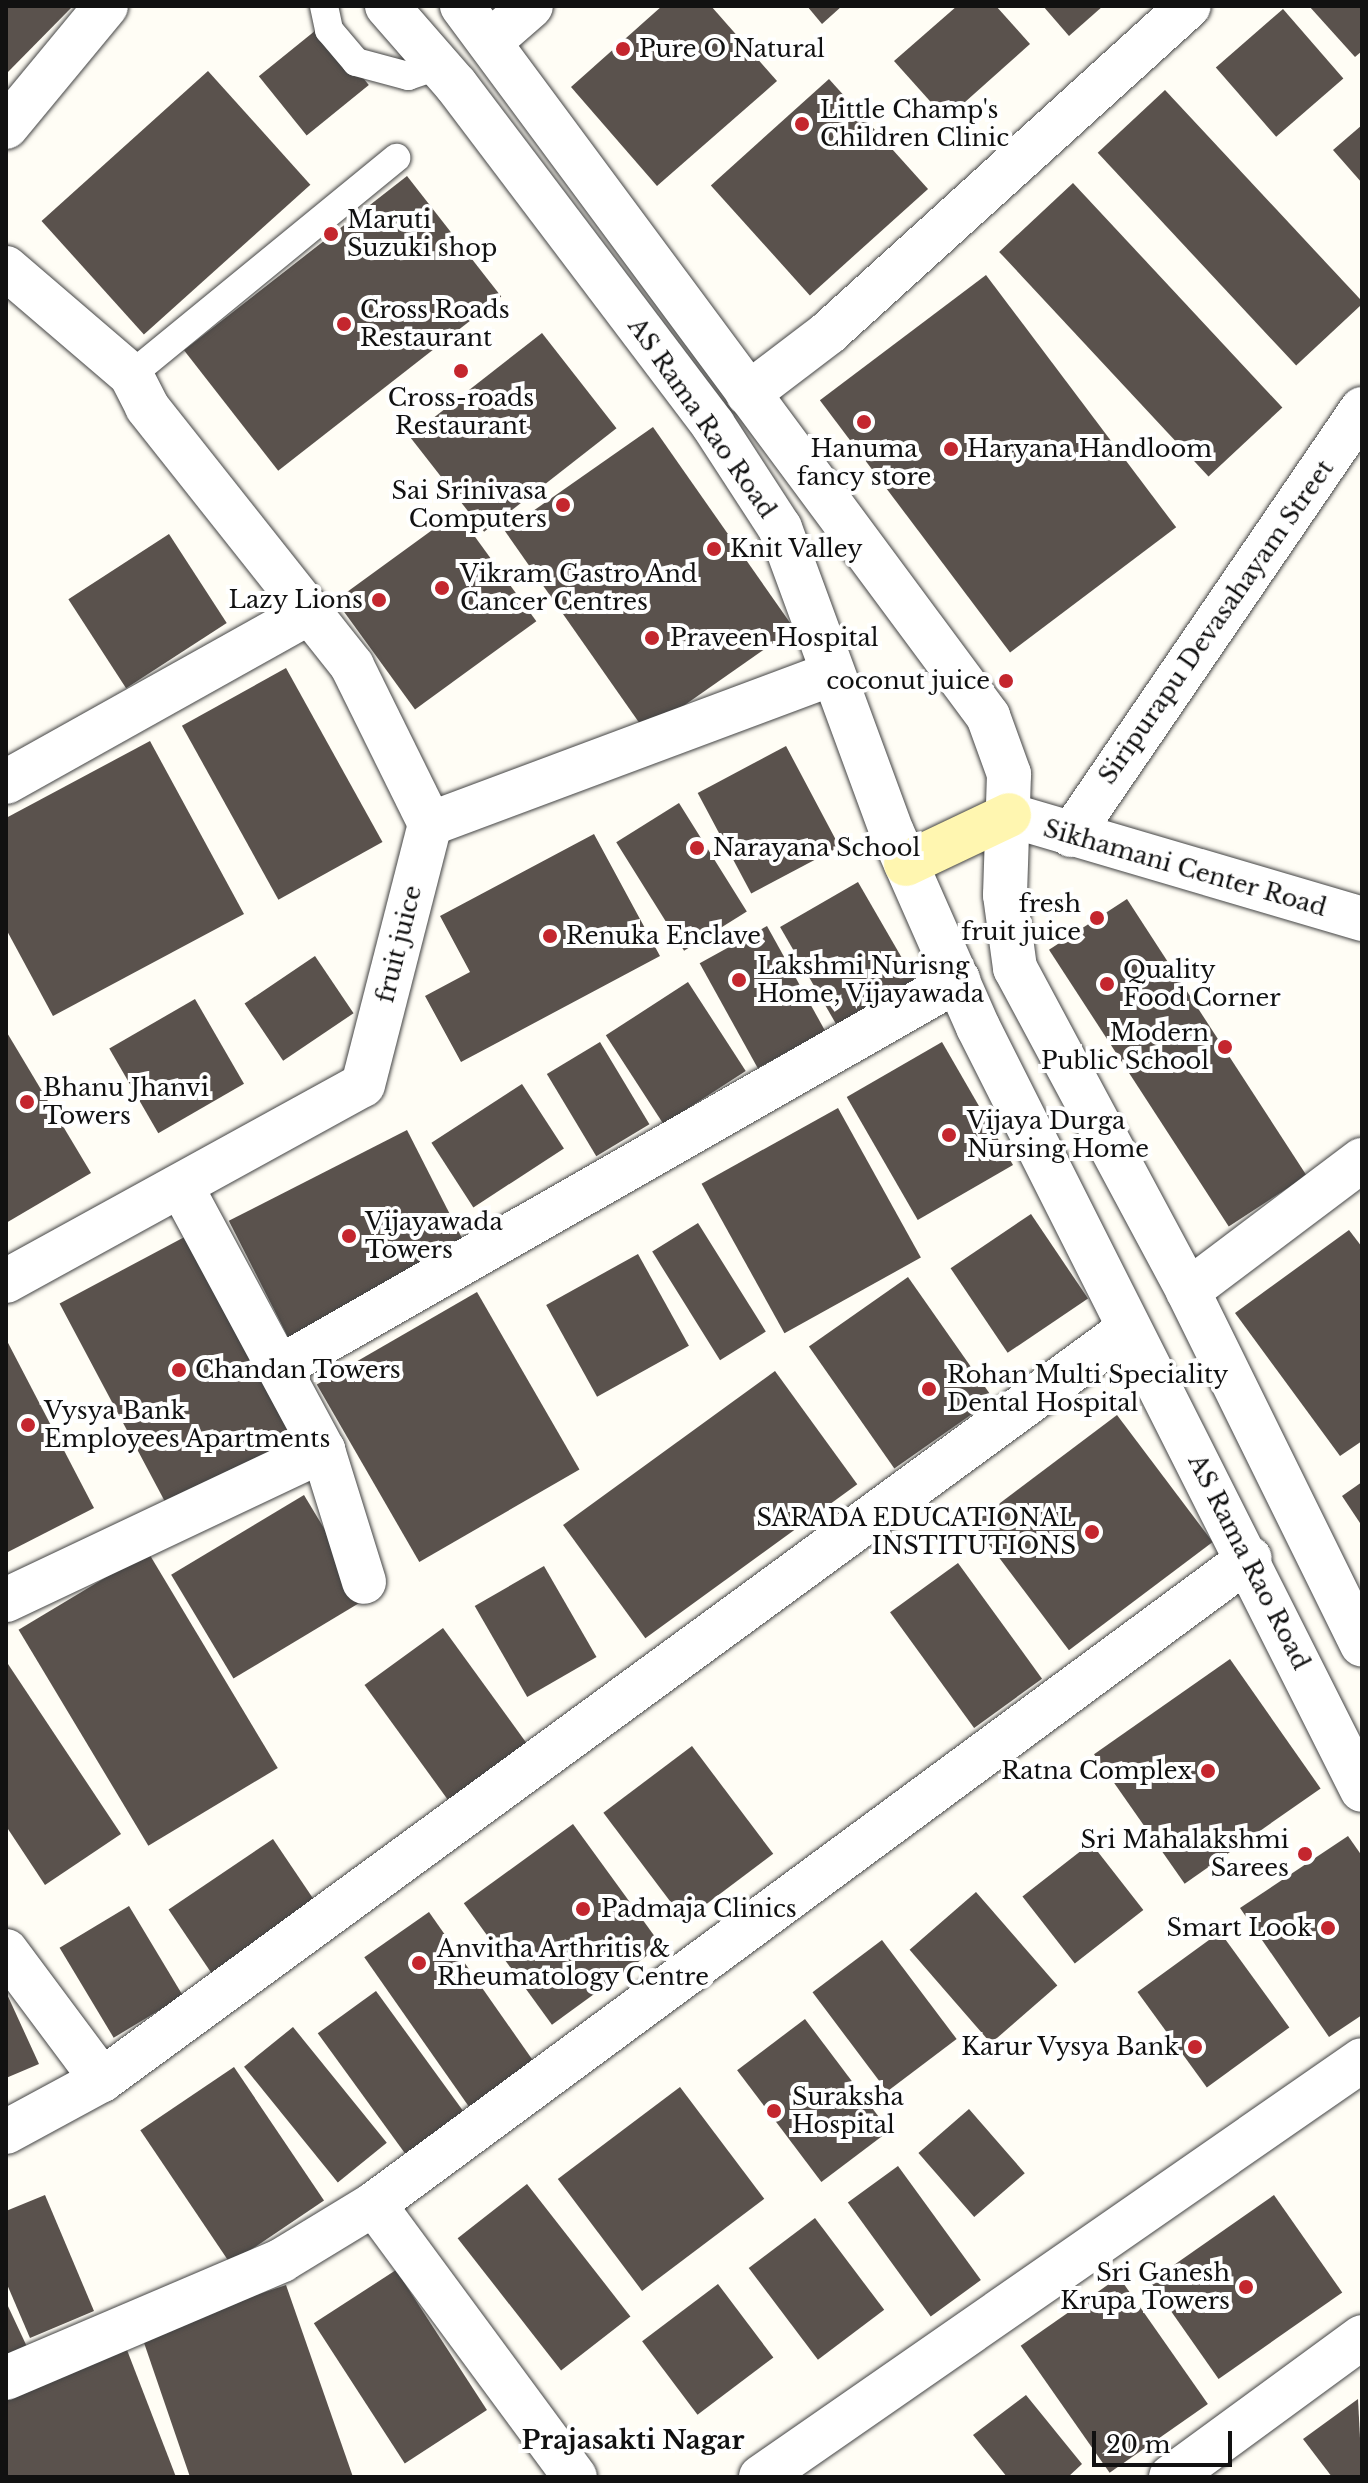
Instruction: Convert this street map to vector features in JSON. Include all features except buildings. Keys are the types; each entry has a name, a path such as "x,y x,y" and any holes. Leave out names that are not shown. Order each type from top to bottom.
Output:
{"main road":[{"path":"906,864 1009,815"}],"street":[{"path":"6,127 106,6"},
{"name":"AS Rama Rao Road","path":"387,6 440,65 713,425 780,528 832,674 906,864 958,980 1127,1330 1250,1558 1362,1790"},
{"name":"AS Rama Rao Road","path":"462,6 491,41 988,716 1009,774 1005,895 1015,968 1188,1291 1362,1644"},
{"path":"491,41 531,6"},
{"path":"748,394 828,333 1189,6"},
{"path":"6,268 131,375 147,407 352,666 430,824 832,674"},
{"name":"Siripurapu Devasahayam Street","path":"1071,835 1362,409"},
{"path":"6,782 310,612"},
{"name":"Sikhamani Center Road","path":"1009,815 1362,919"},
{"name":"fruit juice","path":"6,1281 182,1188 363,1085 430,824"},
{"path":"280,1367 958,980"},
{"path":"1188,1291 1362,1160"},
{"path":"182,1188 323,1450 364,1582"},
{"path":"6,2132 102,2080 1127,1330"},
{"path":"6,1600 323,1450"},
{"path":"6,2378 282,2260 374,2204 1250,1558"},
{"path":"6,1951 102,2080"},
{"path":"761,2477 1362,2060"},
{"path":"374,2204 575,2477"},
{"path":"1171,2477 1362,2337"}],"lane":[{"path":"324,6 329,30 356,62 408,76 440,65"},
{"path":"131,375 396,158"}],"place":[{"name":"Pure O Natural","path":"623,49"},
{"name":"Little Champ's Children Clinic","path":"802,124"},
{"name":"Maruti Suzuki shop","path":"331,234"},
{"name":"Cross Roads Restaurant","path":"344,324"},
{"name":"Cross-roads Restaurant","path":"461,371"},
{"name":"Hanuma fancy store","path":"864,422"},
{"name":"Haryana Handloom","path":"951,449"},
{"name":"Sai Srinivasa Computers","path":"563,505"},
{"name":"Knit Valley","path":"714,549"},
{"name":"Vikram Gastro And Cancer Centres","path":"442,588"},
{"name":"Lazy Lions","path":"379,600"},
{"name":"Praveen Hospital","path":"652,638"},
{"name":"coconut juice","path":"1006,681"},
{"name":"Narayana School","path":"697,848"},
{"name":"fresh fruit juice","path":"1097,918"},
{"name":"Renuka Enclave","path":"550,936"},
{"name":"Lakshmi Nurisng Home, Vijayawada","path":"739,980"},
{"name":"Quality Food Corner","path":"1107,984"},
{"name":"Modern Public School","path":"1225,1047"},
{"name":"Bhanu Jhanvi Towers","path":"27,1102"},
{"name":"Vijaya Durga Nursing Home","path":"949,1135"},
{"name":"Vijayawada Towers","path":"349,1236"},
{"name":"Chandan Towers","path":"179,1370"},
{"name":"Rohan Multi Speciality Dental Hospital","path":"929,1389"},
{"name":"Vysya Bank Employees Apartments","path":"28,1425"},
{"name":"SARADA EDUCATIONAL INSTITUTIONS","path":"1092,1532"},
{"name":"Ratna Complex","path":"1208,1771"},
{"name":"Sri Mahalakshmi Sarees","path":"1305,1854"},
{"name":"Padmaja Clinics","path":"583,1909"},
{"name":"Smart Look","path":"1328,1928"},
{"name":"Anvitha Arthritis & Rheumatology Centre","path":"419,1963"},
{"name":"Karur Vysya Bank","path":"1195,2047"},
{"name":"Suraksha Hospital","path":"774,2111"},
{"name":"Sri Ganesh Krupa Towers","path":"1246,2287"}],"district":[{"name":"Prajasakti Nagar","path":"633,2441"}]}
